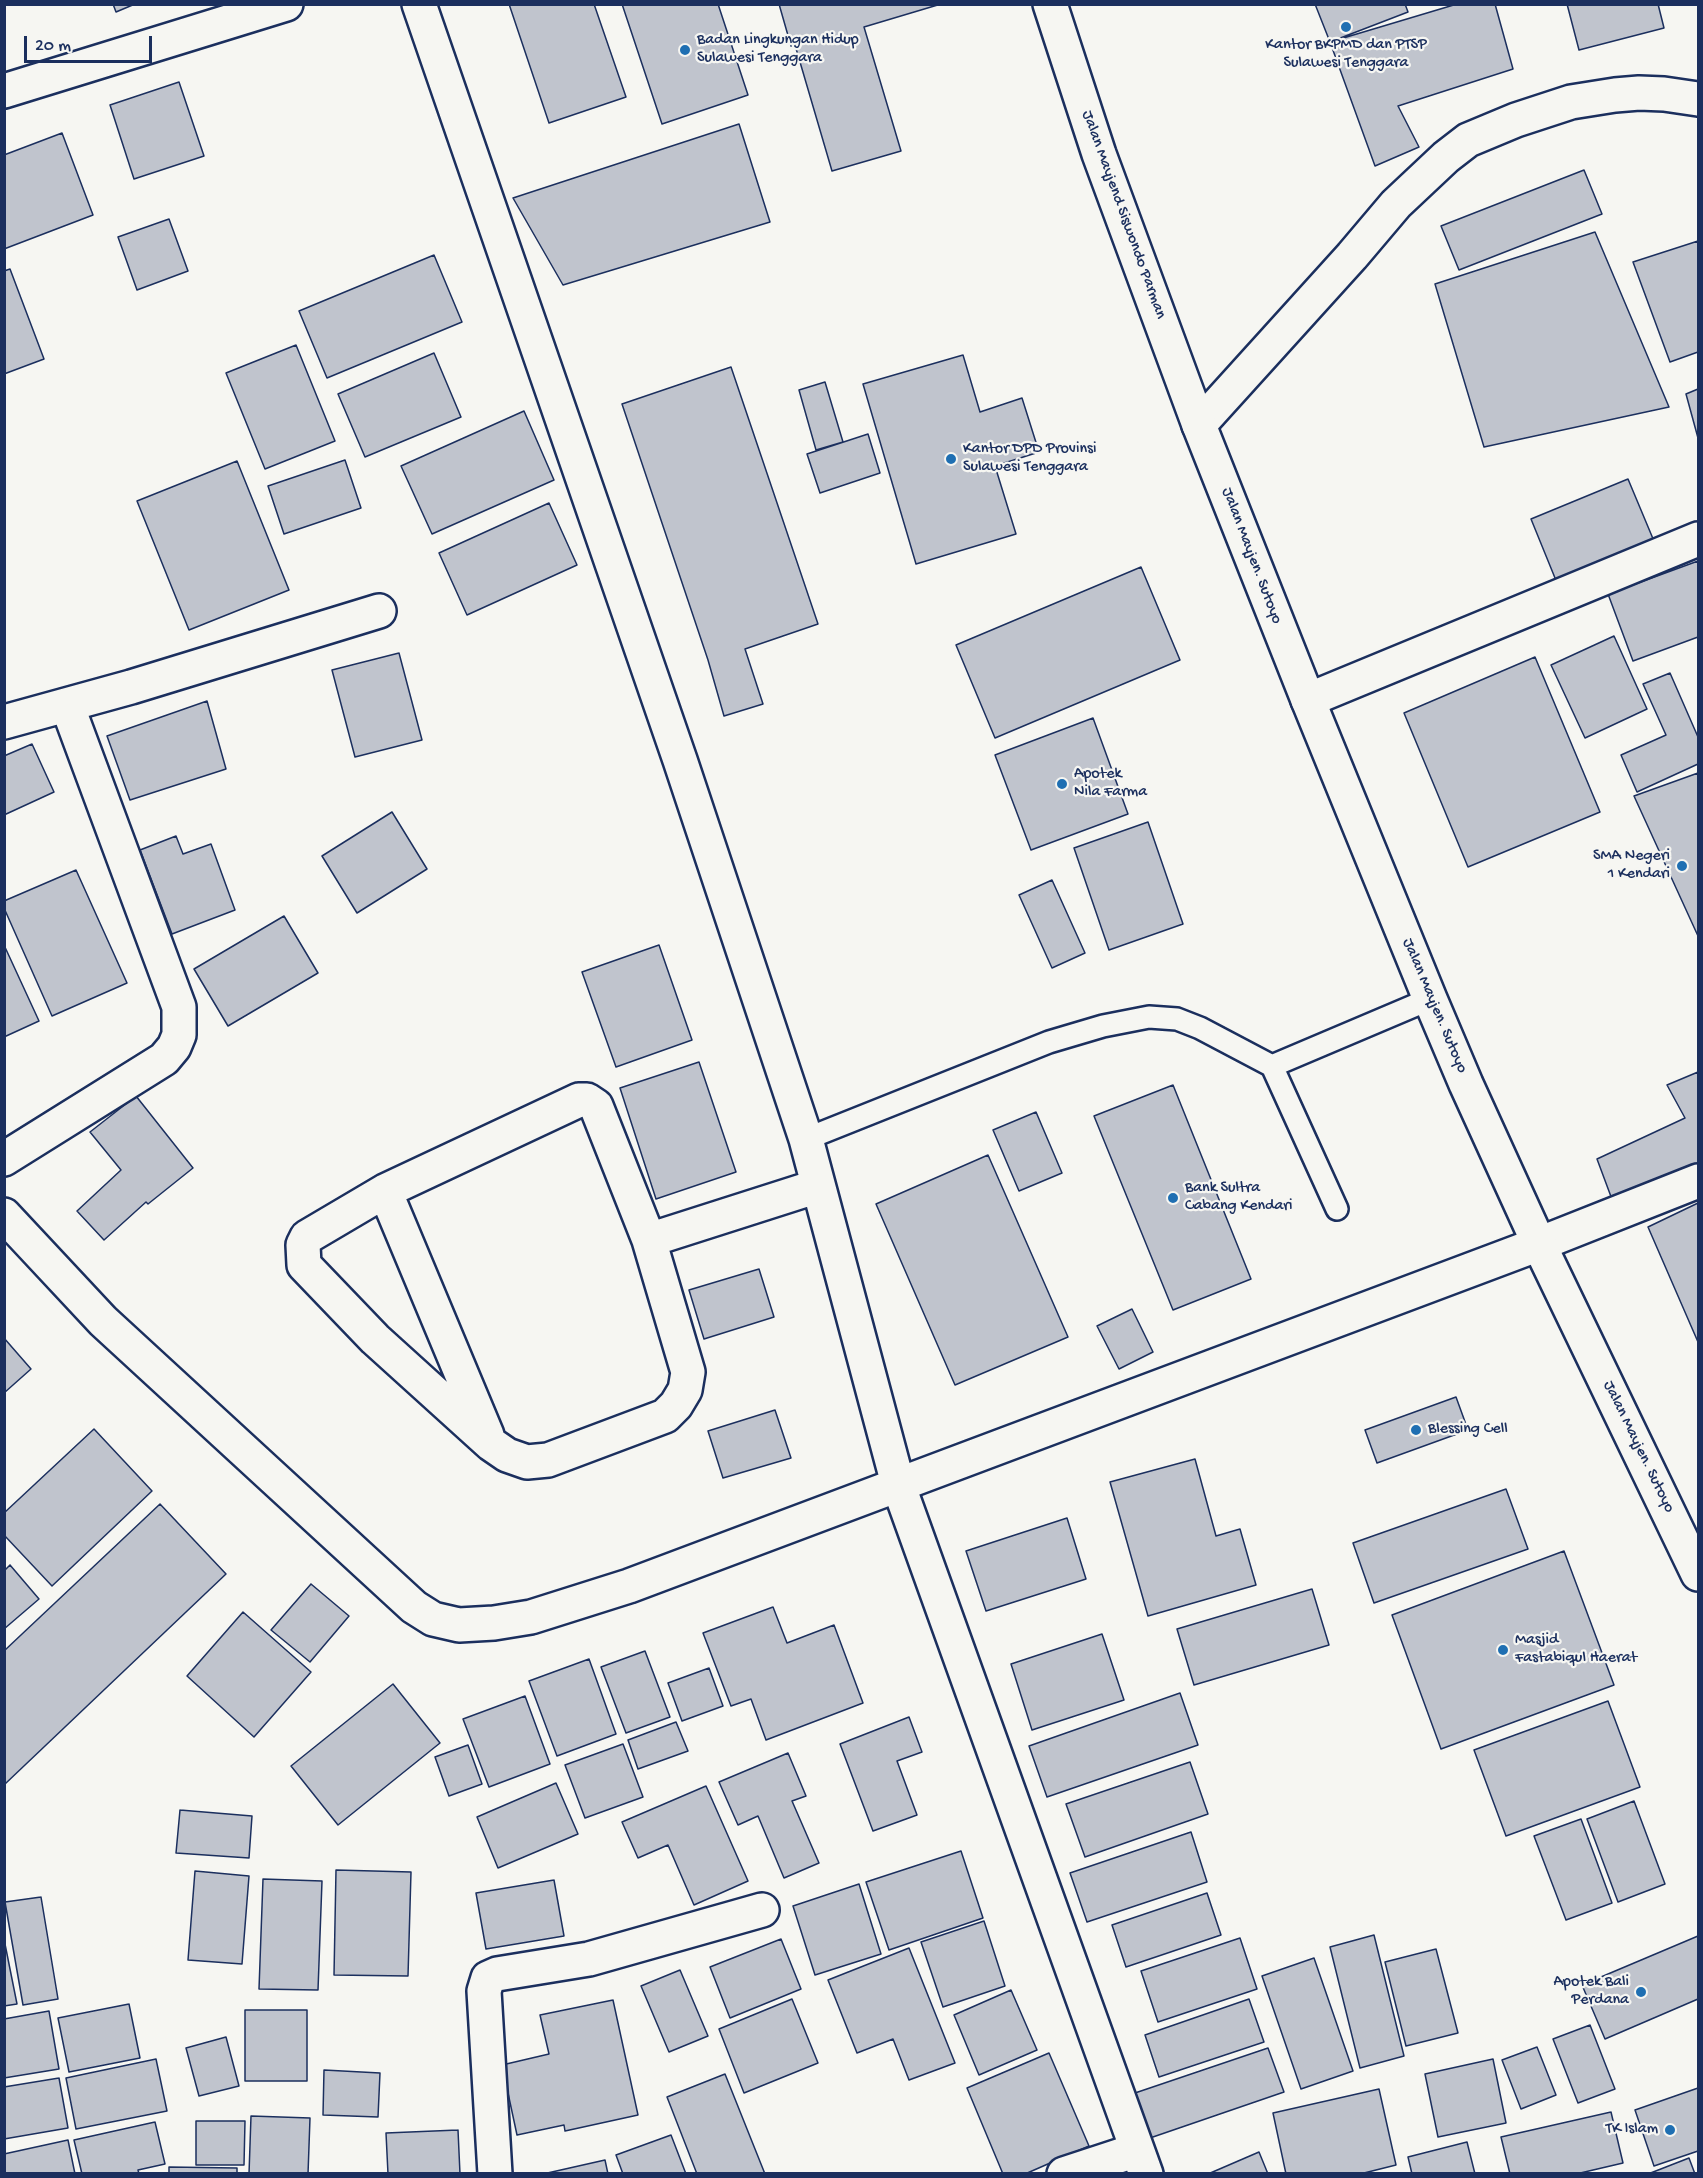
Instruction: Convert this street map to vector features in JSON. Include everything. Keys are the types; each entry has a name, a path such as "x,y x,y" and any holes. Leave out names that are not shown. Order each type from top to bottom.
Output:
{"main road":[{"path":"4,91 286,4"},
{"path":"419,4 680,760 806,1139 898,1484 1142,2162 1064,2174"},
{"name":"Jalan Mayjend Siswondo Parman","path":"1050,4 1099,154 1199,425"},
{"path":"1199,425 1396,204 1446,157 1468,141 1516,120 1571,102 1639,93 1698,99"},
{"name":"Jalan Mayjen. Sutoyo","path":"1199,425 1430,999 1539,1244 1698,1574"},
{"path":"1308,700 1698,539"},
{"path":"4,722 68,705 379,611"},
{"path":"4,1159 164,1059 174,1047 179,1035 179,1007 68,705"},
{"path":"579,1100 586,1100 596,1106 649,1240 688,1372 685,1390 676,1405 665,1416 548,1460 527,1462 507,1455 491,1444 375,1339 304,1265 303,1245 307,1236 385,1191 579,1100"},
{"path":"4,1215 103,1321 414,1607 443,1623 459,1624 494,1623 531,1617 629,1586 1539,1244 1698,1181"},
{"path":"649,1240 818,1186"},
{"path":"385,1191 491,1444"},
{"path":"495,2174 484,1991 488,1978 497,1974 589,1959 762,1910"}],"lane":[{"path":"1272,1066 1430,999"},
{"path":"806,1139 1049,1042 1103,1026 1149,1017 1177,1019 1200,1028 1272,1066 1337,1209"}],"building":[{"path":"113,4 135,4 116,12"},
{"path":"509,4 594,4 626,97 549,123"},
{"name":"Badan Lingkungan Hidup Sulawesi Tenggara","path":"622,4 718,4 748,95 662,124"},
{"path":"779,4 941,4 864,27 901,151 832,171 795,45 791,46"},
{"name":"Kantor BKPMD dan PTSP Sulawesi Tenggara","path":"1315,4 1405,4 1408,12 1330,42"},
{"path":"1457,4 1495,4 1513,69 1398,106 1419,147 1375,166 1330,42"},
{"path":"1567,4 1658,4 1664,28 1579,50"},
{"path":"179,82 204,156 134,179 110,105"},
{"path":"739,124 770,222 563,285 513,198"},
{"path":"62,133 93,215 4,249 4,155"},
{"path":"1584,170 1602,214 1459,270 1441,226"},
{"path":"169,219 188,271 137,290 118,237"},
{"path":"1595,232 1669,407 1484,447 1435,284"},
{"path":"1698,241 1698,352 1670,362 1633,262"},
{"path":"434,255 462,322 327,378 299,311"},
{"path":"10,269 44,359 4,374 4,271"},
{"path":"296,345 335,441 265,469 226,373"},
{"path":"434,353 461,417 365,457 338,394"},
{"name":"Kantor DPD Provinsi Sulawesi Tenggara","path":"963,355 980,412 1022,398 1039,452 995,466 1016,534 916,564 863,384"},
{"path":"731,367 818,624 745,649 763,704 724,716 708,660 622,404"},
{"path":"825,382 843,442 816,450 799,390"},
{"path":"1698,389 1698,438 1686,394"},
{"path":"524,411 554,480 432,534 401,466"},
{"path":"868,434 880,473 820,493 807,454"},
{"path":"345,460 361,508 284,534 268,486"},
{"path":"237,461 289,590 189,630 137,501"},
{"path":"1628,479 1664,565 1566,605 1531,519"},
{"path":"549,503 577,565 467,615 439,553"},
{"path":"1698,561 1698,637 1633,661 1608,594"},
{"path":"1141,567 1180,660 995,738 956,645"},
{"path":"1614,636 1647,709 1585,738 1551,665"},
{"path":"399,653 422,740 355,757 332,670"},
{"path":"1535,657 1600,812 1468,867 1404,713"},
{"path":"1670,673 1698,737 1698,764 1637,792 1621,755 1666,735 1643,684"},
{"path":"207,701 226,769 130,800 107,736"},
{"name":"Apotek Nila Farma","path":"1093,718 1128,814 1031,850 995,755"},
{"path":"32,744 54,792 4,815 4,756"},
{"name":"SMA Negeri 1 Kendari","path":"1698,773 1698,936 1634,796"},
{"path":"392,812 427,869 357,913 322,856"},
{"path":"1148,822 1183,924 1109,950 1074,848"},
{"path":"176,836 183,854 211,844 235,910 172,934 140,850"},
{"path":"76,870 127,983 52,1016 4,908 4,901"},
{"path":"1052,880 1085,953 1052,968 1019,895"},
{"path":"284,916 318,973 228,1026 194,969"},
{"path":"4,945 39,1021 4,1037"},
{"path":"659,945 692,1040 616,1067 582,972"},
{"path":"699,1062 736,1172 656,1199 620,1088"},
{"path":"1698,1072 1698,1168 1613,1202 1597,1159 1685,1118 1667,1085"},
{"name":"Bank Sultra Cabang Kendari","path":"1173,1085 1251,1279 1173,1310 1094,1116"},
{"path":"136,1096 193,1168 148,1204 146,1202 104,1240 77,1211 121,1170 90,1132"},
{"path":"1036,1112 1062,1173 1019,1191 993,1130"},
{"path":"988,1155 1068,1337 955,1385 876,1204"},
{"path":"1698,1203 1698,1342 1648,1227"},
{"path":"759,1269 774,1317 704,1339 689,1290"},
{"path":"1132,1309 1153,1352 1119,1369 1097,1326"},
{"path":"4,1338 31,1369 4,1393"},
{"name":"Blessing Cell","path":"1456,1397 1468,1430 1377,1463 1365,1430"},
{"path":"775,1410 791,1458 723,1478 708,1431"},
{"path":"94,1429 152,1491 52,1586 4,1535 4,1513"},
{"path":"1195,1459 1216,1536 1240,1529 1256,1585 1148,1616 1110,1482"},
{"path":"1506,1489 1528,1549 1374,1603 1353,1543"},
{"path":"160,1504 226,1574 5,1784 4,1651"},
{"path":"1067,1518 1086,1579 986,1611 966,1551"},
{"name":"Masjid Fastabiqul Haerat","path":"1564,1551 1614,1685 1441,1749 1392,1615"},
{"path":"10,1565 39,1599 4,1629 4,1571"},
{"path":"311,1584 349,1616 310,1662 271,1630"},
{"path":"1312,1589 1329,1645 1194,1685 1177,1629"},
{"path":"773,1607 787,1643 834,1625 863,1703 766,1740 751,1699 731,1706 703,1633"},
{"path":"243,1612 311,1672 254,1737 187,1676"},
{"path":"1102,1634 1124,1700 1032,1730 1011,1664"},
{"path":"645,1651 670,1717 626,1733 601,1667"},
{"path":"589,1659 616,1734 557,1756 529,1681"},
{"path":"709,1668 723,1706 682,1721 668,1683"},
{"path":"393,1684 440,1743 338,1825 291,1766"},
{"path":"1180,1693 1198,1745 1047,1797 1029,1746"},
{"path":"525,1696 550,1764 489,1787 463,1719"},
{"path":"1608,1701 1640,1787 1506,1836 1474,1750"},
{"path":"909,1717 922,1752 897,1761 917,1815 873,1831 840,1744"},
{"path":"676,1722 688,1751 638,1769 628,1740"},
{"path":"623,1744 643,1797 585,1818 565,1765"},
{"path":"468,1745 482,1784 449,1796 435,1757"},
{"path":"788,1753 806,1796 792,1801 819,1863 784,1878 758,1816 738,1825 719,1782"},
{"path":"1190,1762 1208,1814 1085,1857 1066,1804"},
{"path":"556,1783 578,1834 498,1868 477,1817"},
{"path":"706,1786 748,1881 694,1905 668,1845 638,1858 622,1822"},
{"path":"1634,1801 1665,1884 1618,1902 1587,1819"},
{"path":"180,1810 252,1816 249,1858 176,1853"},
{"path":"1581,1819 1612,1903 1566,1920 1534,1836"},
{"path":"1191,1832 1207,1882 1087,1922 1070,1873"},
{"path":"961,1851 983,1918 889,1950 866,1882"},
{"path":"336,1870 411,1872 408,1976 334,1975"},
{"path":"195,1871 249,1876 242,1964 188,1960"},
{"path":"263,1879 322,1881 318,1990 259,1989"},
{"path":"554,1880 564,1936 486,1949 476,1893"},
{"path":"859,1884 881,1954 815,1975 793,1906"},
{"path":"1207,1893 1221,1935 1126,1967 1112,1925"},
{"path":"41,1897 58,1999 23,2005 5,1902"},
{"path":"984,1921 1005,1986 943,2007 921,1942"},
{"path":"1374,1935 1404,2056 1360,2068 1330,1947"},
{"name":"Apotek Bali Perdana","path":"1698,1936 1698,1999 1605,2039 1582,1985"},
{"path":"1240,1938 1257,1989 1158,2022 1141,1971"},
{"path":"4,1939 17,2004 4,2006"},
{"path":"781,1939 801,1989 730,2018 710,1967"},
{"path":"909,1948 955,2063 909,2080 893,2039 857,2053 828,1980"},
{"path":"1436,1949 1458,2033 1406,2046 1385,1962"},
{"path":"1314,1958 1353,2071 1301,2089 1262,1976"},
{"path":"680,1970 708,2036 669,2052 641,1986"},
{"path":"1011,1990 1037,2050 979,2075 954,2015"},
{"path":"792,1999 818,2063 744,2093 719,2029"},
{"path":"1249,1999 1264,2042 1159,2077 1145,2035"},
{"path":"613,2000 638,2115 565,2131 564,2125 517,2135 502,2065 549,2054 540,2015"},
{"path":"129,2004 140,2058 69,2072 58,2018"},
{"path":"245,2010 307,2010 307,2081 245,2081"},
{"path":"49,2011 59,2069 4,2078 4,2019"},
{"path":"1590,2025 1615,2089 1578,2103 1553,2039"},
{"path":"226,2037 239,2086 199,2096 186,2048"},
{"path":"1537,2047 1556,2095 1521,2109 1502,2060"},
{"path":"1268,2048 1284,2092 1150,2138 1135,2093"},
{"path":"1049,2053 1089,2146 1025,2174 1003,2174 967,2088"},
{"path":"156,2059 167,2111 76,2129 66,2078"},
{"path":"1493,2059 1506,2123 1438,2137 1425,2074"},
{"path":"324,2070 380,2073 378,2117 323,2115"},
{"path":"725,2074 765,2174 697,2174 667,2097"},
{"path":"59,2078 68,2128 4,2139 4,2087"},
{"name":"TK Islam","path":"1698,2088 1698,2151 1654,2166 1635,2110"},
{"path":"1379,2089 1396,2165 1360,2174 1286,2174 1273,2113"},
{"path":"1611,2112 1623,2163 1576,2174 1510,2174 1501,2137"},
{"path":"251,2116 310,2118 308,2174 249,2174"},
{"path":"196,2121 245,2121 244,2165 196,2165"},
{"path":"155,2122 165,2164 138,2170 139,2174 82,2174 74,2140"},
{"path":"458,2130 460,2174 388,2174 386,2133"},
{"path":"671,2135 686,2174 623,2174 616,2155"},
{"path":"68,2140 75,2174 4,2174 4,2154"},
{"path":"1467,2142 1475,2174 1412,2174 1408,2157"},
{"path":"1259,2152 1268,2174 1208,2174"},
{"path":"1689,2158 1695,2174 1648,2174"},
{"path":"605,2160 608,2174 543,2174"},
{"path":"169,2167 237,2168 237,2174 169,2174"}],"place":[{"name":"Kantor BKPMD dan PTSP Sulawesi Tenggara","path":"1346,27"},
{"name":"Badan Lingkungan Hidup Sulawesi Tenggara","path":"685,50"},
{"name":"Kantor DPD Provinsi Sulawesi Tenggara","path":"951,459"},
{"name":"Apotek Nila Farma","path":"1062,784"},
{"name":"SMA Negeri 1 Kendari","path":"1682,866"},
{"name":"Bank Sultra Cabang Kendari","path":"1173,1198"},
{"name":"Blessing Cell","path":"1416,1430"},
{"name":"Masjid Fastabiqul Haerat","path":"1503,1650"},
{"name":"Apotek Bali Perdana","path":"1641,1992"},
{"name":"TK Islam","path":"1670,2130"}]}
